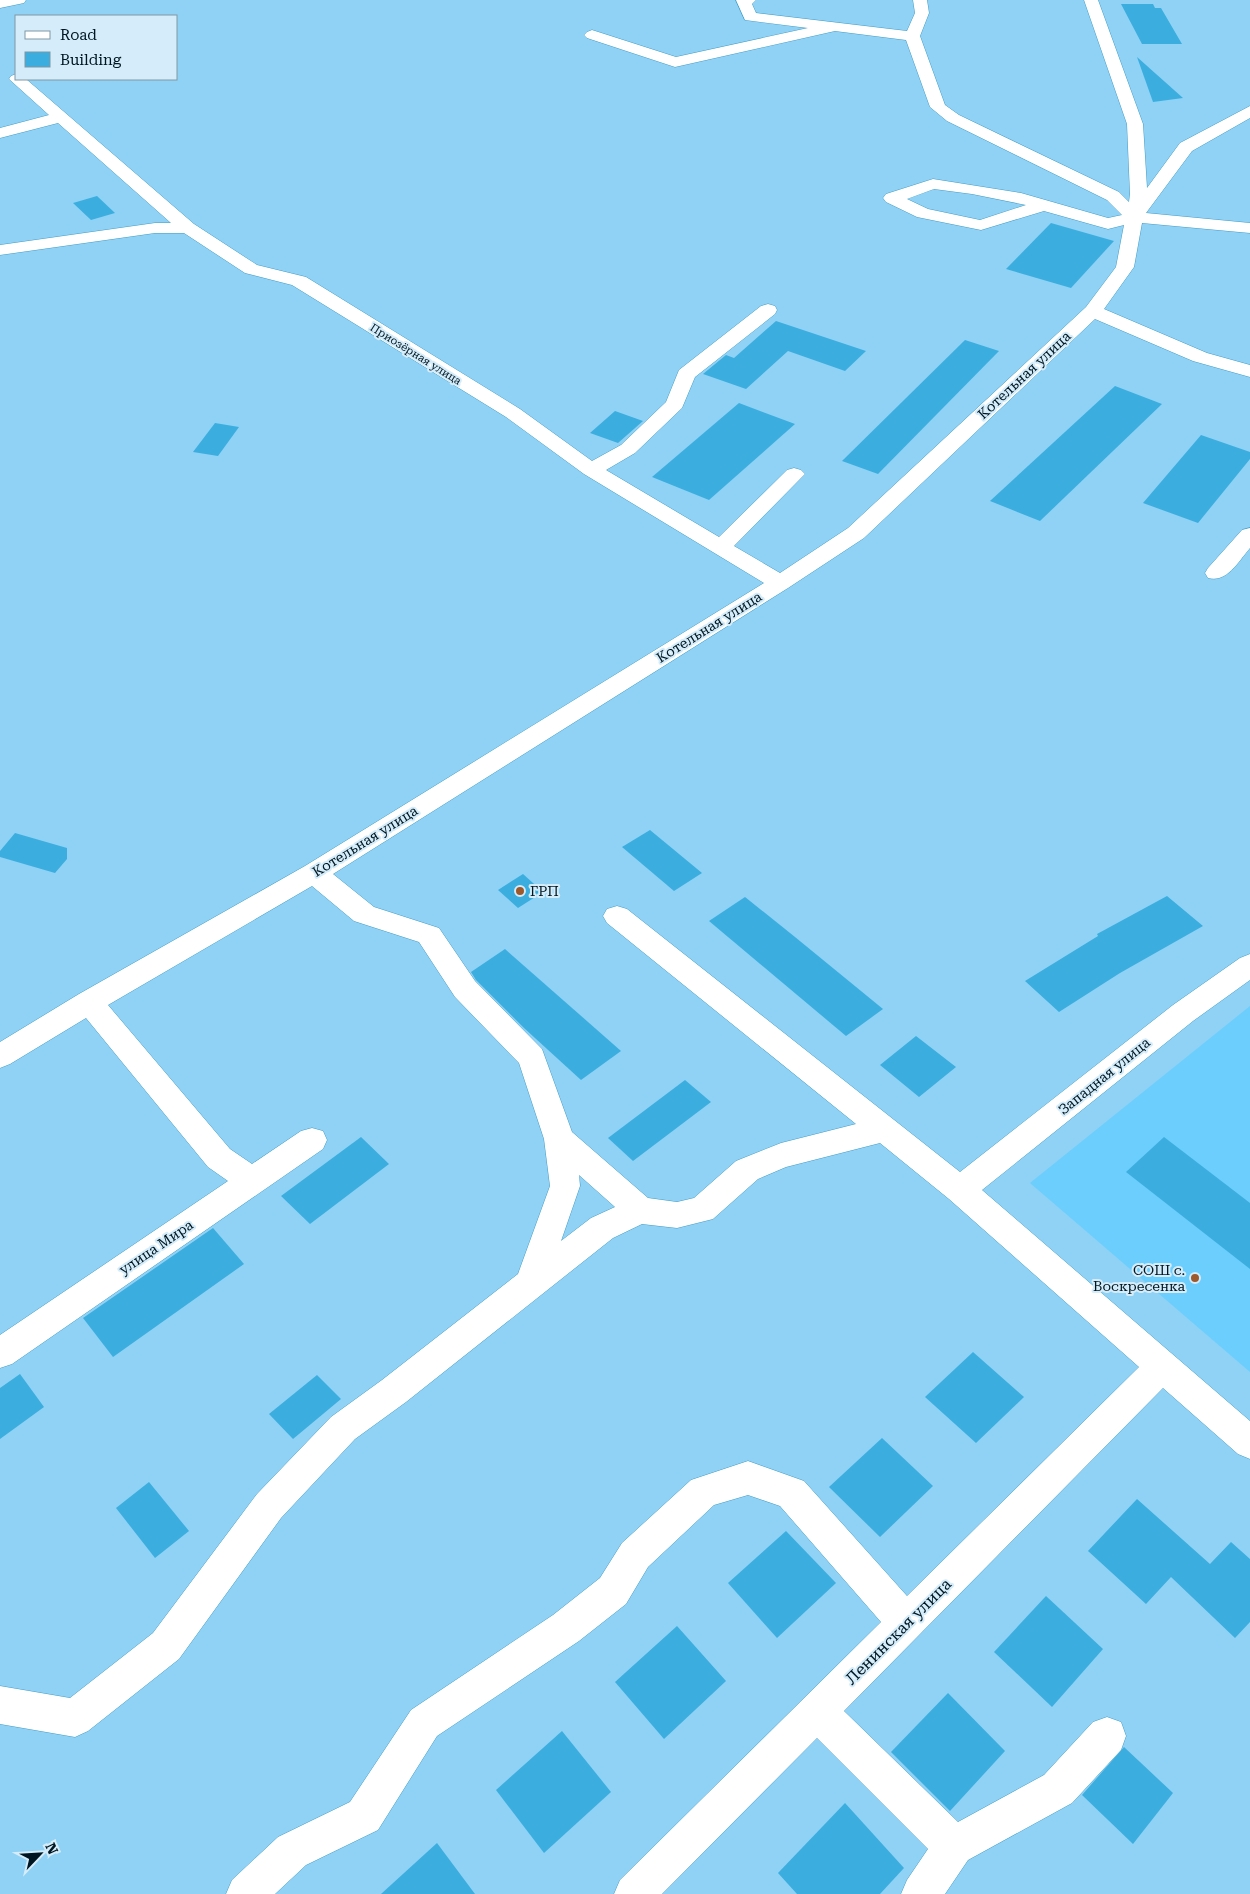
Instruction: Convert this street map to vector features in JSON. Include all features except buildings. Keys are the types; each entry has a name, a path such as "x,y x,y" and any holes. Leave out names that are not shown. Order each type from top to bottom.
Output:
{"street":[{"path":"0,4 19,0"},
{"path":"748,0 743,1 750,18 912,36"},
{"path":"920,0 922,13 912,36 938,107 953,118 1113,196 1134,217"},
{"name":"Котельная улица","path":"0,1056 89,1002 314,873 780,583 856,533 1092,311 1125,267 1139,194 1135,124 1091,0"},
{"path":"592,35 675,62 834,27"},
{"name":"Приозёрная улица","path":"4,67 15,76"},
{"name":"Приозёрная улица","path":"19,80 188,228 251,270 299,281 513,413 590,470 780,583"},
{"path":"1134,217 1186,148 1250,111"},
{"path":"0,133 61,118"},
{"path":"1044,205 980,225 923,213 892,198 933,184 1021,198 1108,224 1134,217 1250,228"},
{"path":"0,250 156,228 188,228"},
{"path":"590,470 628,448 675,404 686,374 768,310"},
{"path":"1092,311 1200,356 1250,371"},
{"path":"721,547 794,474"},
{"path":"1216,573 1250,535"},
{"path":"314,873 364,914 429,935 465,989 532,1057 559,1139 565,1186 531,1283"},
{"path":"617,916 960,1190 1250,1443"},
{"name":"Западная улица","path":"960,1190 1183,1012 1250,965"},
{"path":"89,1002 219,1158 253,1181"},
{"path":"0,1705 75,1718 166,1646 269,1506 343,1428 394,1391 602,1228 640,1210 677,1215 702,1210 747,1170 782,1156 883,1130"},
{"path":"559,1139 640,1210"},
{"name":"улица Мира","path":"0,1353 312,1140"},
{"name":"Ленинская улица","path":"634,1894 1162,1367"},
{"path":"246,1894 292,1851 364,1816 424,1723 566,1628 613,1591 635,1555 702,1492 748,1478 792,1493 906,1623"},
{"path":"817,1712 954,1846"},
{"path":"920,1894 954,1846 1058,1789 1106,1736"}],"shaded area":[{"name":"СОШ с. Воскресенка","path":"1250,1006 1250,1372 1030,1183"}],"place":[{"name":"ГРП","path":"520,891"},
{"name":"СОШ с. Воскресенка","path":"1195,1278"}]}
